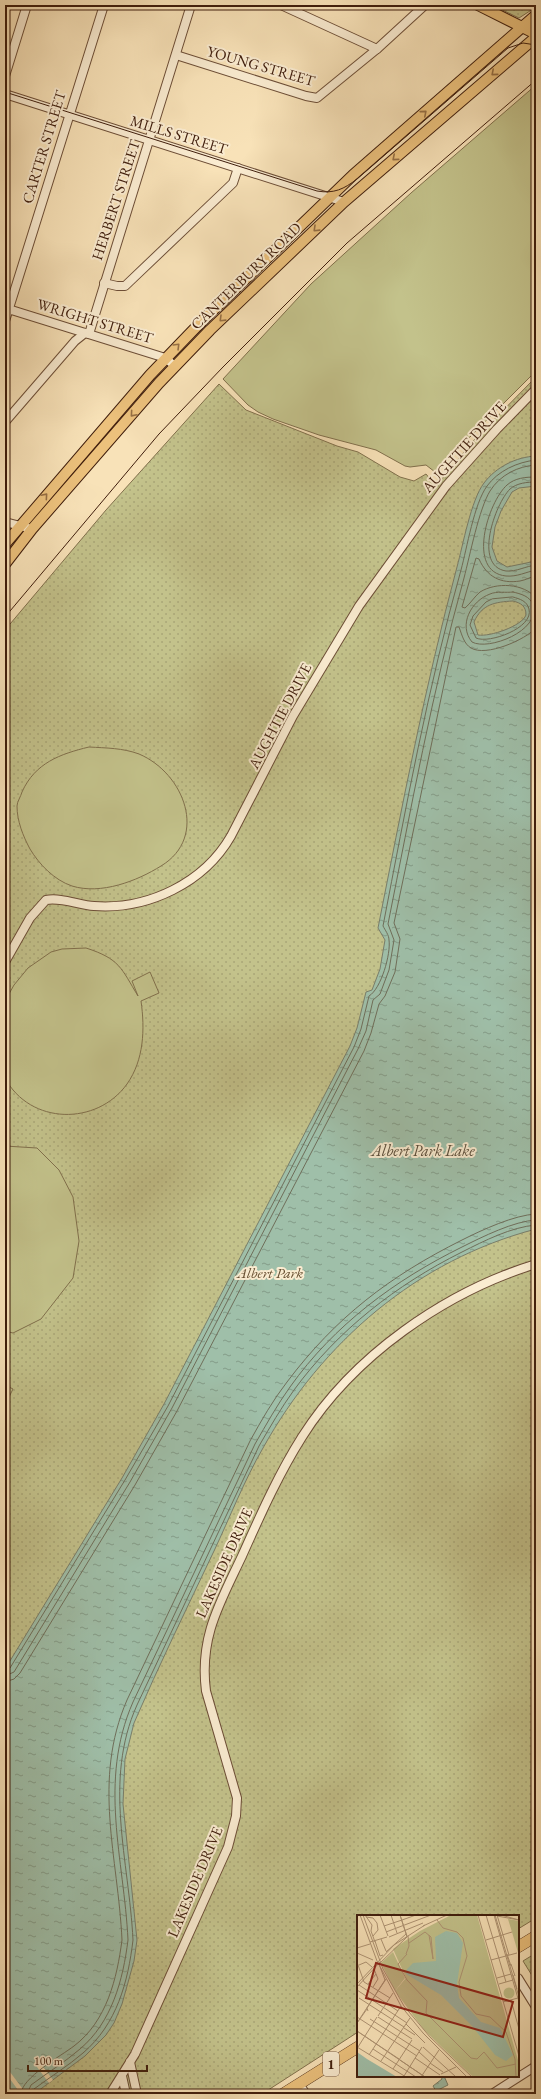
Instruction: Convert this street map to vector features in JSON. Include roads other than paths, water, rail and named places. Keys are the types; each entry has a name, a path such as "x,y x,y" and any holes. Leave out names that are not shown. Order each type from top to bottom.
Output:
{"highway":[{"path":"519,1946 536,1936"},
{"name":"1","path":"283,2094 357,2048"}],"main road":[{"path":"478,5 521,26 536,36"},
{"name":"CANTERBURY ROAD","path":"5,544 165,358 330,197 521,26 536,15"},
{"name":"CANTERBURY ROAD","path":"5,564 32,529 175,366 344,202 536,36"}],"street":[{"path":"5,76 27,5"},
{"name":"CARTER STREET","path":"5,321 7,308 104,5"},
{"name":"HERBERT STREET","path":"87,333 191,5"},
{"path":"281,5 376,49"},
{"name":"YOUNG STREET","path":"176,55 314,98 321,96 425,5"},
{"name":"MILLS STREET","path":"5,94 344,202"},
{"path":"104,283 117,286 126,286 233,182 238,168"},
{"name":"WRIGHT STREET","path":"7,308 165,358 175,366"},
{"path":"5,422 75,341 87,333"},
{"name":"AUGHTIE DRIVE","path":"5,962 30,918 46,900 59,900 94,906 127,904 155,897 184,885 208,866 220,853 231,836 293,716 359,606 446,486 536,389"},
{"path":"5,522 32,529"},
{"name":"LAKESIDE DRIVE","path":"110,2094 130,2062 228,1848 238,1798 206,1691 204,1653 212,1620 279,1477 303,1436 319,1415 353,1376 389,1342 406,1329 453,1299 490,1280 536,1264"},
{"path":"519,1980 536,2008"},
{"path":"130,2062 137,2094"},
{"path":"519,2077 536,2066"},
{"path":"122,2076 126,2094"},
{"path":"492,2094 519,2077"},
{"path":"299,2084 306,2094"}],"water":[{"name":"Albert Park Lake","path":"536,456 536,486 519,488 512,492 501,511 495,527 492,547 497,561 507,567 536,561 536,1229 493,1243 451,1261 413,1284 377,1310 344,1340 314,1373 287,1409 263,1448 243,1486 134,1723 125,1759 123,1804 137,1940 134,1961 122,2004 114,2023 106,2035 85,2056 34,2094 5,2094 5,1669 122,1478 164,1404 350,1046 357,1028 366,992 372,990 380,969 385,940 378,928 396,837 414,747 471,511 479,491 494,472 521,458","holes":["513,601 521,604 525,609 526,615 523,619 505,630 490,634 478,635 474,622 481,611 495,603"]},
{"path":"441,2077 444,2077 448,2085 436,2091 433,2086 442,2079"}],"tram line":[{"path":"5,92 317,191 329,192 348,186 357,179 508,48 523,43 536,45"},
{"path":"5,617 159,434 223,367 347,243 536,80"}],"park label":[{"name":"Albert Park","path":"270,1273"}]}
